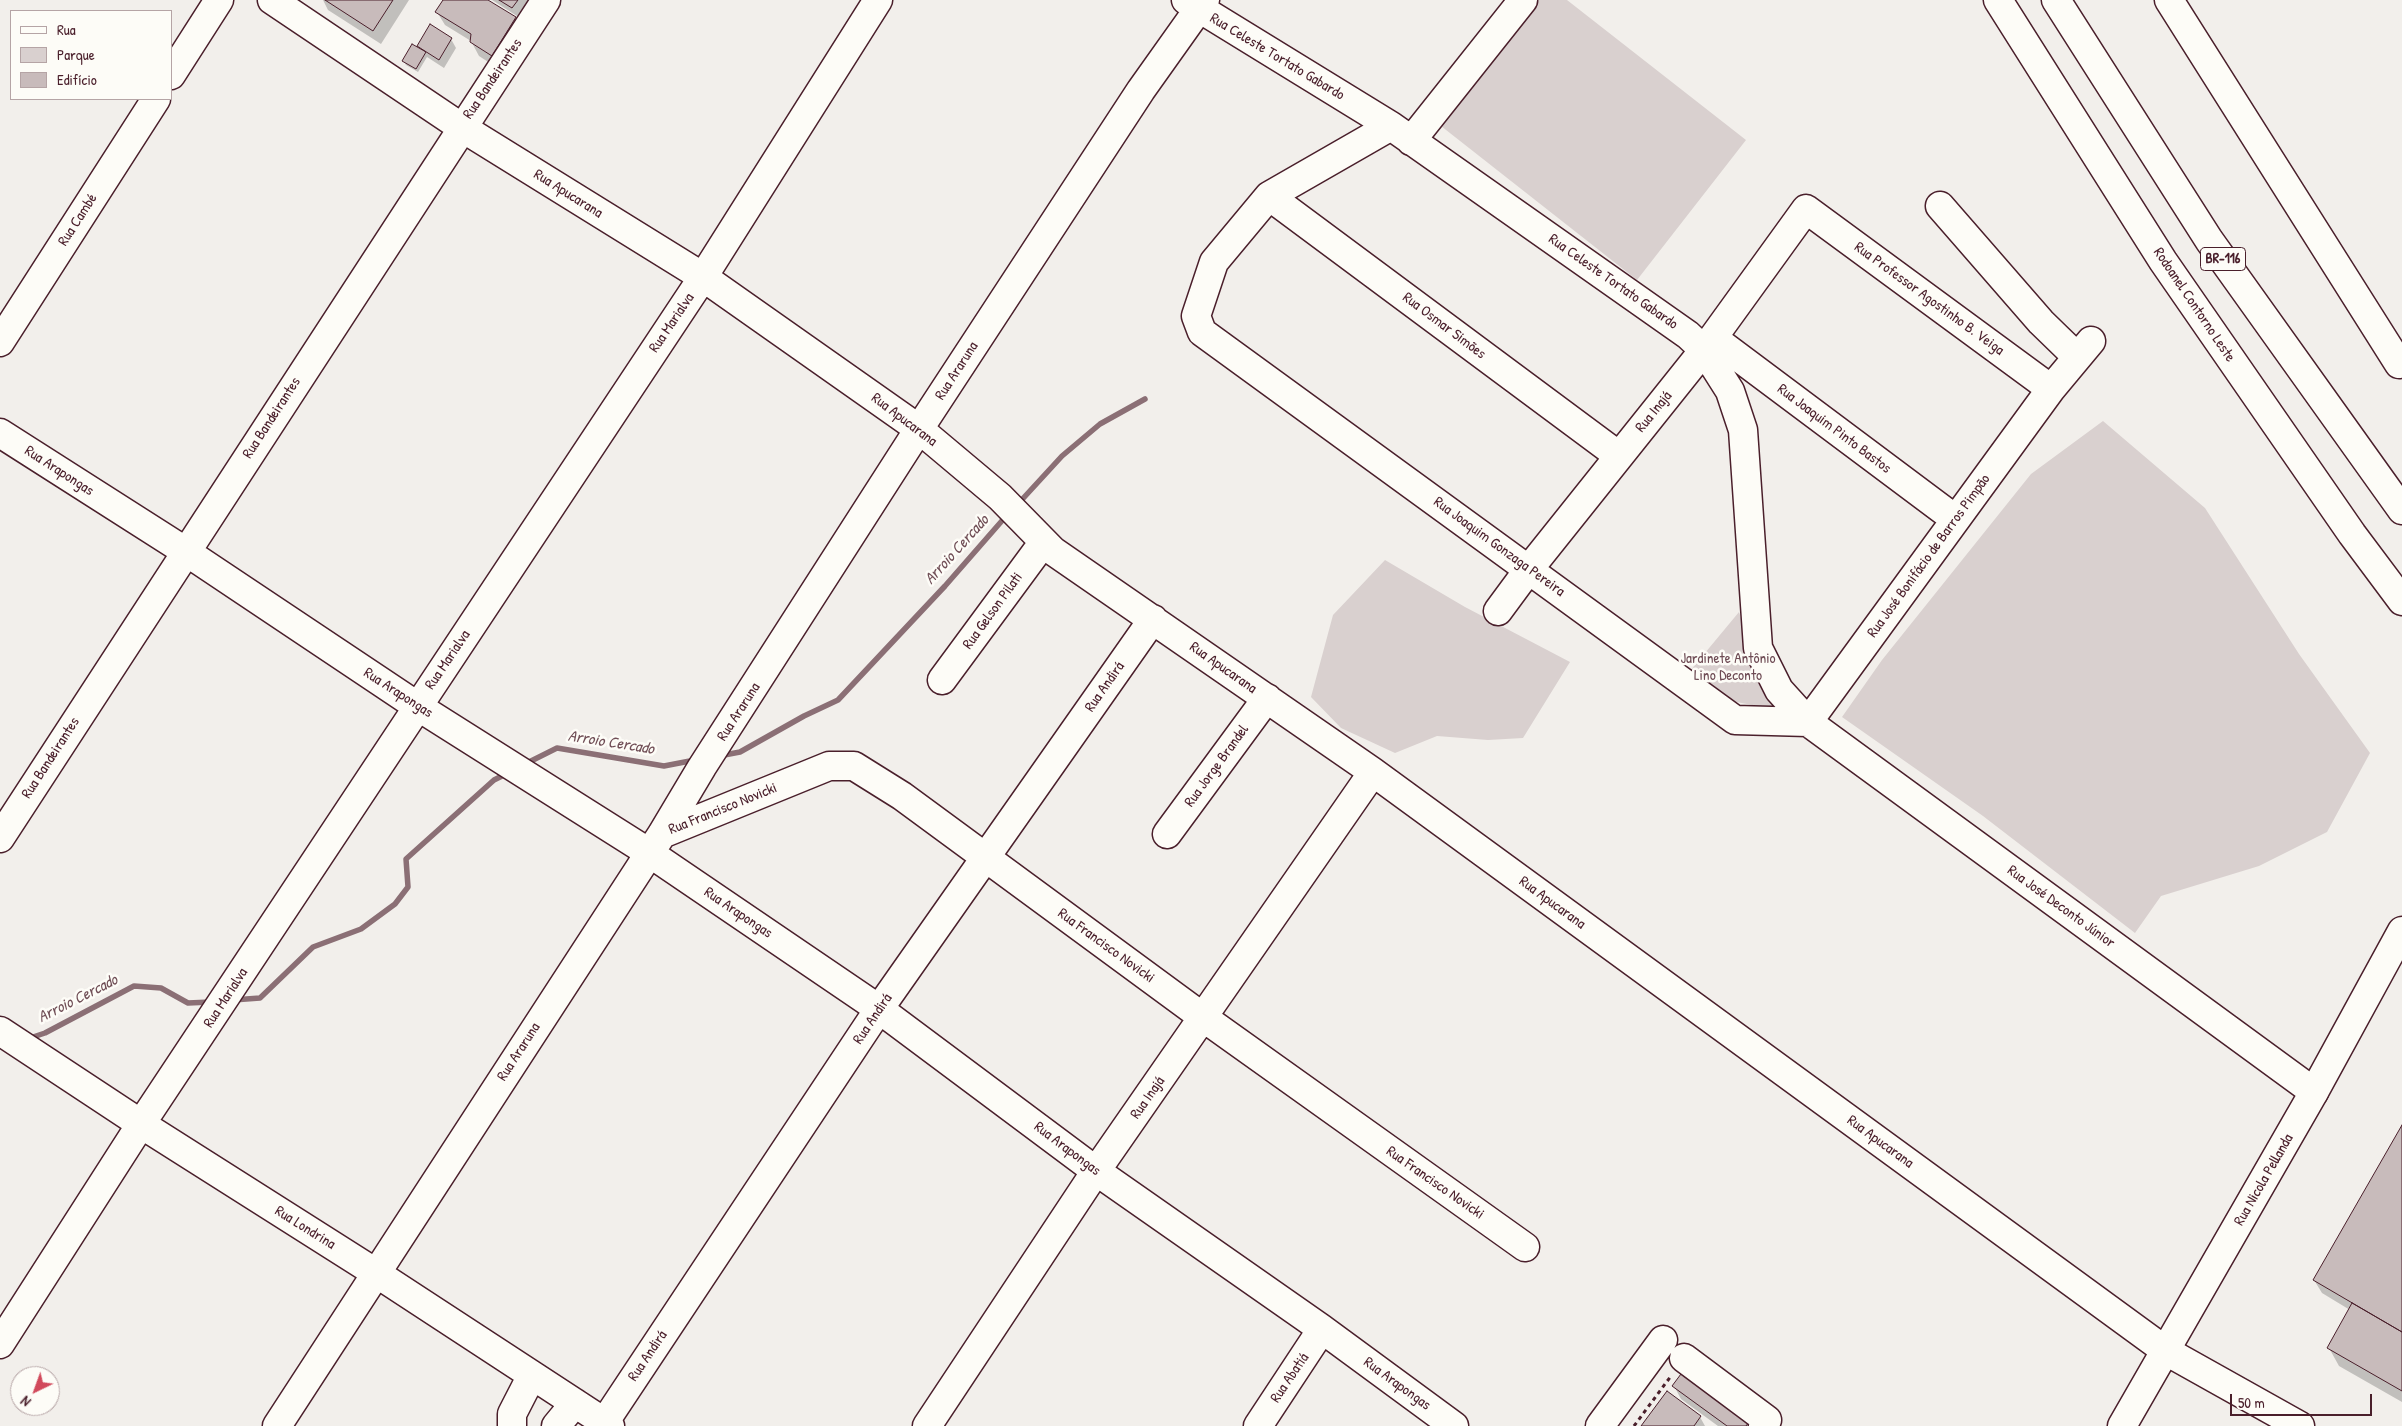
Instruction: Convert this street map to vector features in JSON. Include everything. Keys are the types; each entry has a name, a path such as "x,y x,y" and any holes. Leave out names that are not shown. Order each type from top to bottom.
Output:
{"main road":[{"path":"172,73 219,0"},
{"name":"Rua Apucarana","path":"272,0 461,127 702,278 919,429 1000,497 1043,543 1372,772 2166,1351 2300,1426"},
{"name":"Rua Bandeirantes","path":"0,838 461,127 546,0"},
{"name":"Rua Marialva","path":"0,1344 141,1124 217,1013 417,706 702,278 878,0"},
{"path":"1269,196 1401,134 1523,0"},
{"name":"BR-116","path":"2056,0 2209,240 2402,510"},
{"path":"2168,0 2399,364"},
{"name":"Rua Celeste Tortato Gabardo","path":"1197,3 1401,134 1688,335 1709,344 1730,391 1743,430 1758,648 1779,690 1808,722"},
{"name":"Rua Araruna","path":"277,1426 655,843 919,429 1197,3"},
{"name":"Rodoanel Contorno Leste","path":"1998,5 2164,261 2347,526 2402,601"},
{"name":"Rua Cambé","path":"0,342 155,100"},
{"name":"Rua Joaquim Gonzaga Pereira","path":"1269,196 1214,262 1196,316 1202,332 1735,720 1808,722"},
{"name":"Rua Osmar Simões","path":"1269,196 1618,456"},
{"name":"Rua José Bonifácio de Barros Pimpão","path":"1808,722 2051,390 2084,349 2041,322 1940,206"},
{"name":"Rua Inajá","path":"1498,611 1618,456 1709,344 1806,209"},
{"name":"Rua Professor Agostinho B. Veiga","path":"1806,209 2051,390"},
{"name":"Rua Joaquim Pinto Bastos","path":"1709,344 1955,520"},
{"name":"Rua Arapongas","path":"0,433 185,551 417,706 505,762 531,778 655,843 1096,1171 1322,1329 1454,1426"},
{"name":"Rua Gelson Pilati","path":"942,680 1043,543"},
{"name":"Rua Andirá","path":"605,1425 879,1009 1153,619"},
{"name":"Rua Jorge Brandel","path":"1167,834 1267,698"},
{"name":"Rua José Deconto Júnior","path":"1808,722 2314,1092"},
{"name":"Rua Francisco Novicki","path":"655,843 829,766 854,766 902,796 1204,1018 1525,1247"},
{"name":"Rua Inajá","path":"928,1426 1096,1171 1204,1018 1372,772"},
{"name":"Rua Nicola Pellanda","path":"2122,1426 2314,1092 2402,931"},
{"name":"Rua Londrina","path":"1,1031 141,1124 376,1272 605,1425"},
{"name":"Rua Abatiá","path":"1258,1426 1322,1329"},
{"path":"1600,1426 1663,1340"},
{"path":"1684,1358 1767,1420 1763,1426"},
{"path":"512,1426 512,1414 532,1375"},
{"path":"556,1426 574,1403"}],"path":[{"path":"1634,1426 1684,1358"}],"green space":[{"path":"1539,0 1567,0 1746,140 1637,280 1441,126"},
{"path":"2103,421 2205,508 2299,654 2370,753 2327,832 2259,866 2161,896 2135,933 1983,816 1842,717 1882,660 2031,474"},
{"path":"1385,560 1465,607 1570,662 1523,738 1488,740 1437,736 1395,753 1341,728 1311,697 1333,615"},
{"name":"Jardinete Antônio Lino Deconto","path":"1739,612 1754,659 1778,710 1721,699 1690,671"}],"building":[{"path":"325,0 393,0 373,31"},
{"path":"443,0 488,0 516,17 492,56 470,42 471,34 435,12"},
{"path":"499,0 518,0 512,8"},
{"path":"430,24 452,38 439,60 417,46"},
{"path":"412,44 426,52 416,69 402,61"},
{"path":"2402,1125 2402,1332 2313,1280"},
{"path":"2352,1303 2402,1332 2402,1391 2327,1348"},
{"path":"1687,1366 1754,1415 1746,1426 1727,1426 1672,1386"},
{"path":"1667,1391 1701,1416 1694,1426 1641,1426"}],"waterway":[{"name":"Arroio Cercado","path":"1017,505 1062,456 1100,424 1145,399"},
{"name":"Arroio Cercado","path":"719,756 740,752 804,716 838,700 945,586 1007,515"},
{"name":"Arroio Cercado","path":"525,764 557,748 664,766 695,760"},
{"name":"Arroio Cercado","path":"233,1000 260,998 313,947 361,929 395,904 408,887 406,859 494,780 508,773"},
{"name":"Arroio Cercado","path":"27,1039 45,1033 134,986 161,988 188,1003 211,1002"}]}
